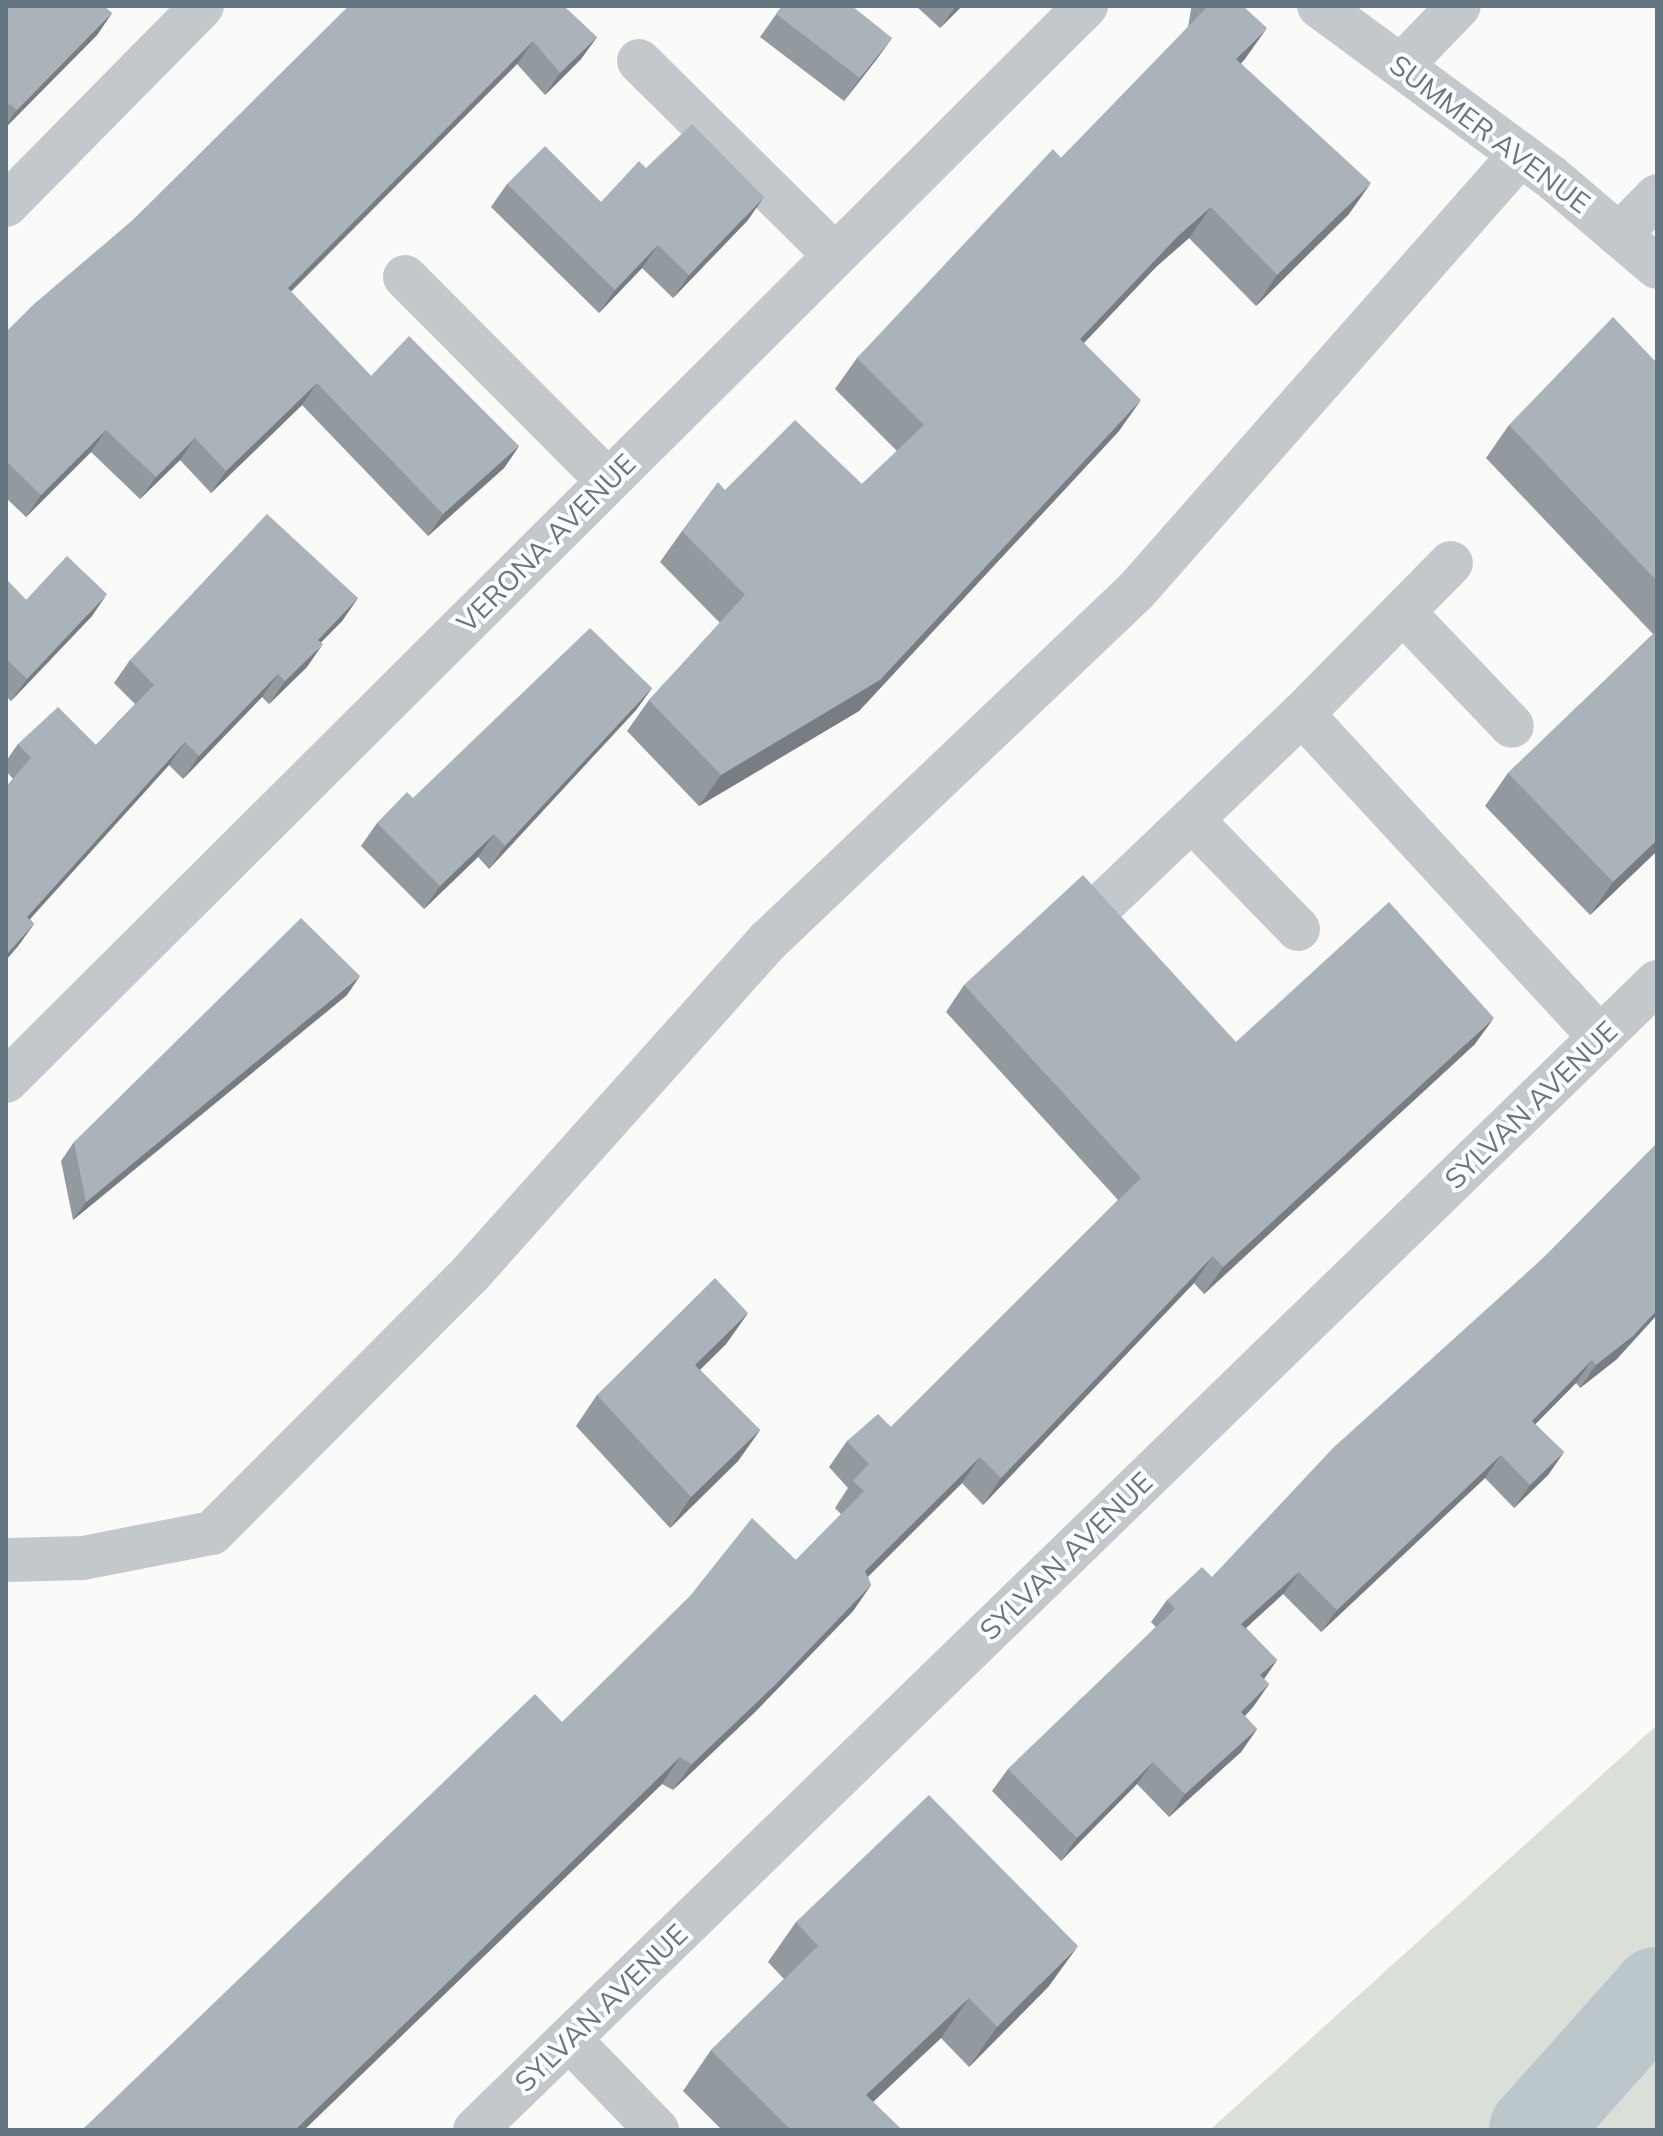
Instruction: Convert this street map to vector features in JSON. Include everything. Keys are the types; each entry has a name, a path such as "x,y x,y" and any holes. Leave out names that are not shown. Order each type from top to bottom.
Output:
{"street":[{"path":"6,205 202,6"},
{"name":"VERONA AVENUE","path":"6,1081 1086,6"},
{"name":"SUMMER AVENUE","path":"1319,6 1521,154 1657,267"},
{"path":"1401,66 1459,6"},
{"path":"639,61 835,255"},
{"path":"6,1560 83,1558 212,1533 471,1273 769,940 1136,591 1521,154"},
{"path":"1619,235 1657,196"},
{"path":"405,277 608,481"},
{"path":"1103,904 1302,714 1451,563"},
{"path":"1404,613 1512,726"},
{"path":"1302,714 1600,1037"},
{"path":"1192,820 1298,929"},
{"name":"SYLVAN AVENUE","path":"475,2130 1657,982"},
{"path":"569,2039 657,2130"}],"shaded area":[{"path":"1657,1725 1657,2130 1210,2130"}],"building":[{"path":"6,6 104,6 112,13 17,110 10,104 6,108"},
{"path":"349,6 564,6 597,37 560,73 533,41 288,288 371,376 409,336 519,446 443,514 317,383 226,471 195,438 156,477 106,430 41,495 6,461 6,332 34,304 133,220"},
{"path":"782,6 852,6 892,38 860,78 776,14"},
{"path":"1208,6 1243,6 1267,28 1236,59 1371,183 1277,275 1211,207 1178,236 1080,339 1141,400 880,680 721,775 649,700 745,595 682,531 718,482 725,490 795,420 862,484 924,425 857,358 1053,149 1061,158"},
{"path":"692,124 764,197 689,275 658,245 615,290 507,184 545,146 601,202 639,161 646,168"},
{"path":"1613,317 1657,363 1657,581 1509,425"},
{"path":"267,514 358,598 318,640 323,644 285,681 278,674 199,756 185,742 27,917 34,924 6,955 6,787 31,758 18,744 58,707 96,745 154,685 130,660"},
{"path":"67,556 107,594 27,679 6,659 6,579 26,600"},
{"path":"590,628 652,688 505,846 494,834 440,886 377,823 407,792 413,798"},
{"path":"1657,631 1657,840 1613,882 1508,773"},
{"path":"1083,875 1236,1042 1389,902 1494,1018 1223,1267 1213,1256 1001,1478 980,1457 865,1571 871,1585 775,1685 692,1764 680,1757 295,2130 82,2130 535,1694 562,1722 690,1596 752,1518 796,1560 864,1491 853,1481 869,1464 847,1441 878,1414 891,1427 1141,1178 964,985"},
{"path":"301,918 360,976 86,1202 74,1142"},
{"path":"1657,1143 1657,1310 1633,1336 1596,1365 1592,1360 1532,1421 1564,1452 1530,1485 1501,1455 1337,1610 1299,1572 1241,1624 1277,1660 1260,1675 1269,1684 1241,1712 1257,1729 1185,1794 1153,1762 1077,1838 1008,1769 1175,1609 1167,1600 1202,1567 1212,1577 1333,1448 1542,1259"},
{"path":"715,1278 748,1313 695,1365 760,1430 691,1497 597,1395"},
{"path":"929,1795 1078,1946 997,2027 969,1998 866,2095 902,2130 791,2130 711,2050 818,1946 796,1922"}],"waterway":[{"path":"1534,2130 1657,1992"}]}
